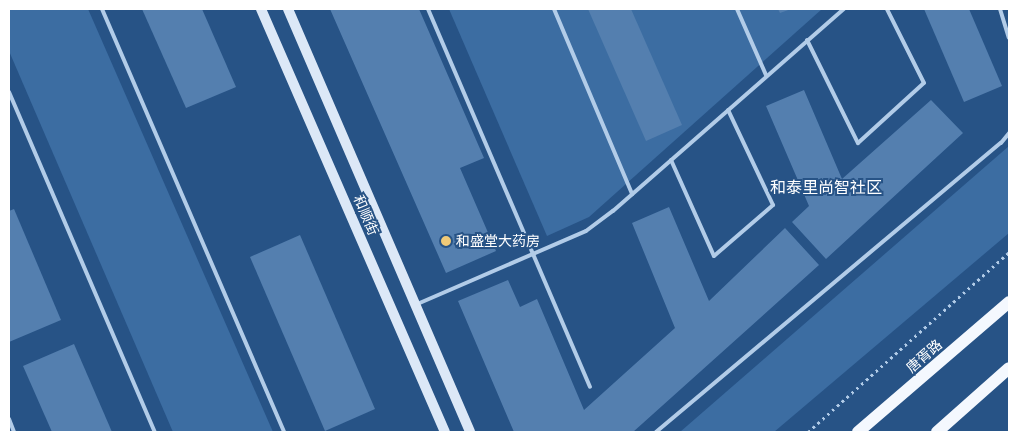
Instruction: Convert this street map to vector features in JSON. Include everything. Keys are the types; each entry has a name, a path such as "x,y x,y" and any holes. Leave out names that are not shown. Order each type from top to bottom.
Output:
{"main road":[{"name":"唐胥路","path":"858,432 1009,302"},
{"path":"937,432 1009,368"},
{"path":"996,380 1009,375"}],"street":[{"name":"和顺街","path":"261,9 445,432"},
{"name":"和顺街","path":"288,9 470,432"}],"lane":[{"path":"102,9 284,432"},
{"path":"428,9 590,387"},
{"path":"554,9 632,194"},
{"path":"737,9 766,75"},
{"path":"415,305 586,231 632,194 766,75 844,9"},
{"path":"807,40 858,143 924,83 887,9"},
{"path":"1000,9 1009,38"},
{"path":"9,92 155,432"},
{"path":"671,160 714,256 773,205 728,110"},
{"path":"656,432 994,149 1009,133"},
{"path":"9,419 14,432"}],"path":[{"path":"808,432 1009,252"}],"shaded area":[{"path":"9,9 88,9 273,432 173,432 9,51"},
{"path":"449,9 822,9 589,217 547,236"},
{"path":"1009,146 1009,233 774,432 680,432"}],"building":[{"path":"142,9 202,9 236,87 186,108"},
{"path":"330,9 419,9 484,158 460,168 496,251 446,273"},
{"path":"588,9 631,9 682,125 646,141"},
{"path":"778,9 791,9 780,13"},
{"path":"924,9 969,9 1002,86 964,102"},
{"path":"804,90 842,179 931,100 963,133 826,259 792,222 809,206 766,106"},
{"path":"669,207 709,301 785,228 819,265 633,432 514,432 458,301 508,280 520,307 537,299 584,410 675,328 632,223"},
{"path":"14,209 61,320 9,342 9,211"},
{"path":"300,235 375,409 325,431 250,257"},
{"path":"74,344 112,432 52,432 23,366"}],"place":[{"name":"和盛堂大药房","path":"446,241"}],"district":[{"name":"和泰里尚智社区","path":"826,188"}]}
